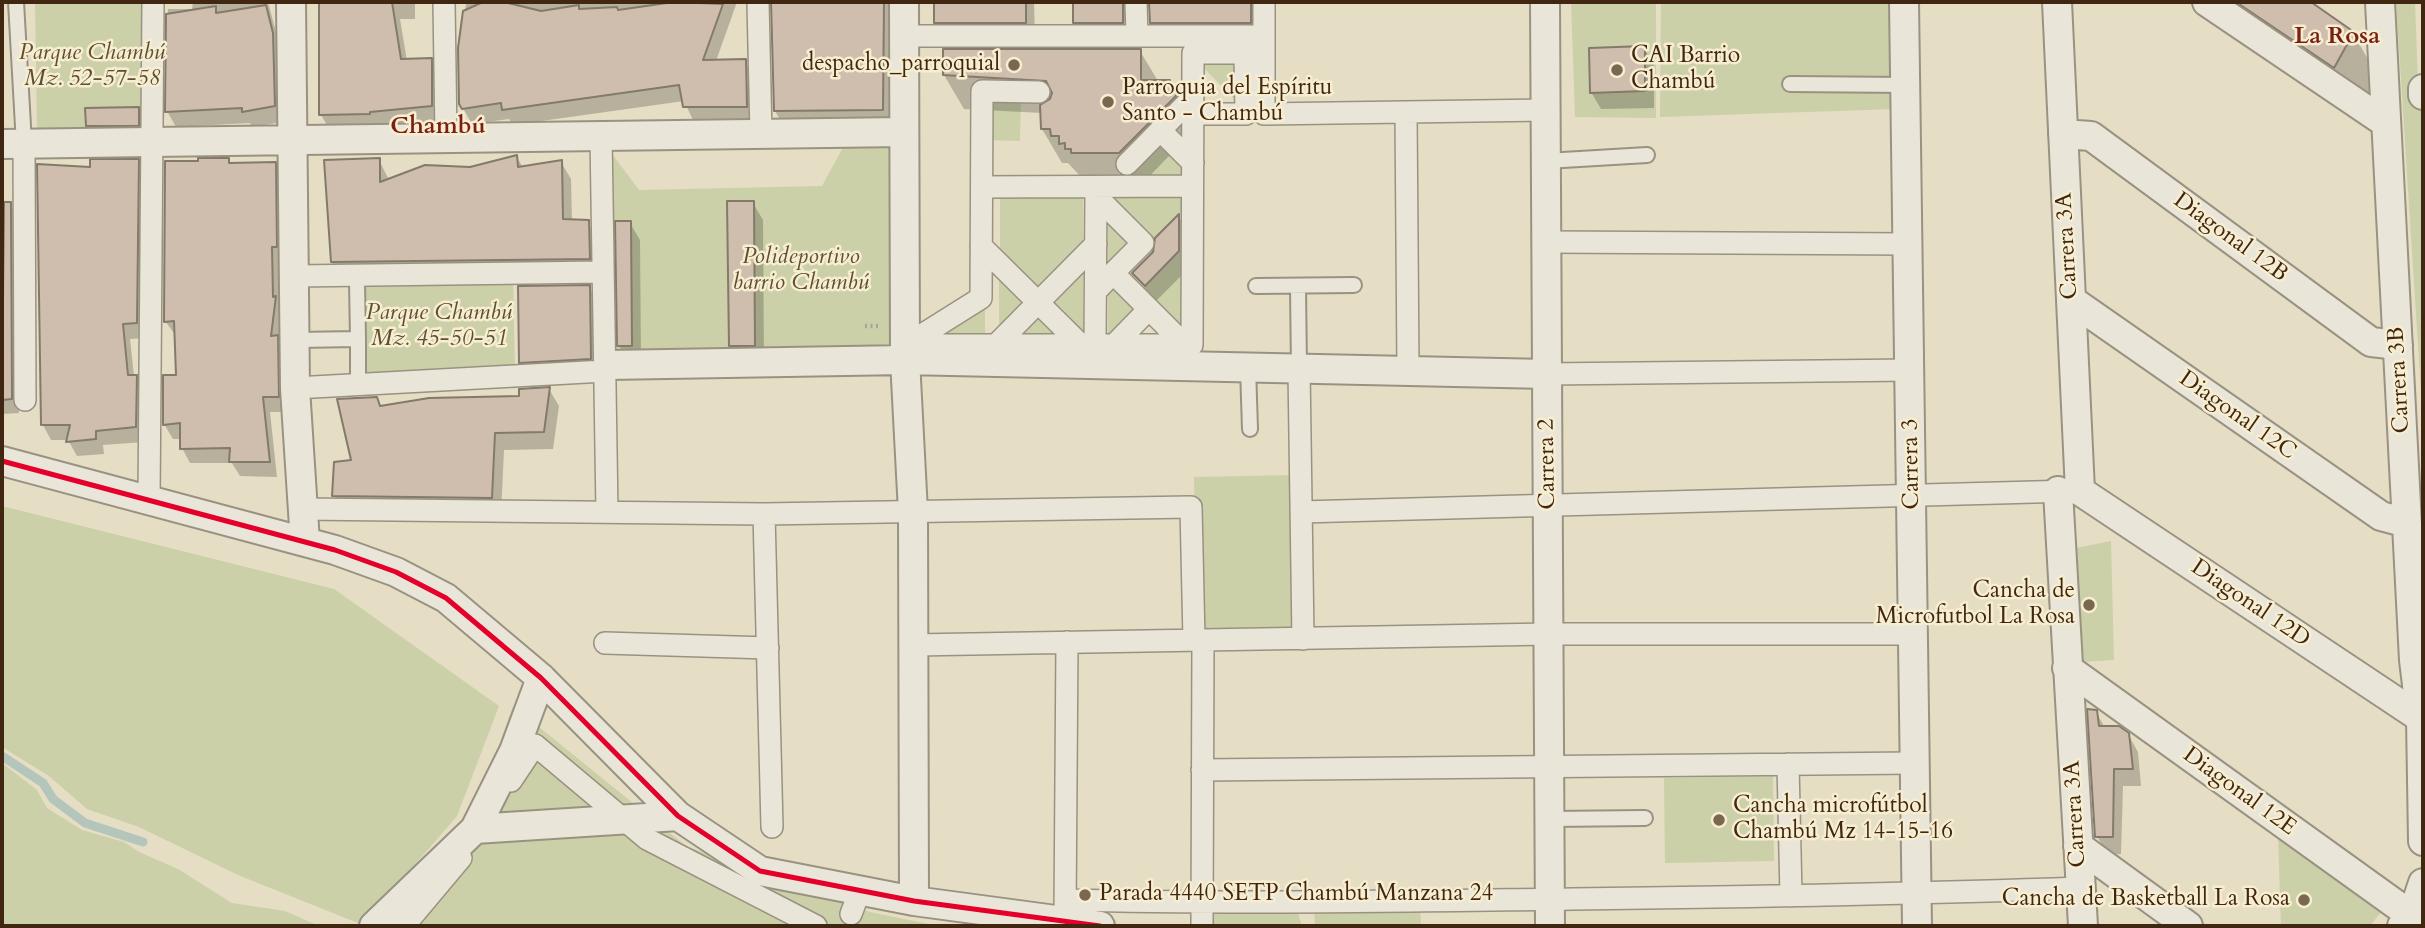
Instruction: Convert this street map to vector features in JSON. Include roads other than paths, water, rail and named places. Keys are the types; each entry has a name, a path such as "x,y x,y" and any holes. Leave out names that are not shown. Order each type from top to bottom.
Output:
{"street":[{"path":"149,499 154,142 153,2"},
{"path":"291,2 295,388 304,542"},
{"path":"444,2 446,138"},
{"path":"758,2 761,135"},
{"path":"904,2 905,360 913,512 914,901"},
{"path":"1136,2 1137,36"},
{"path":"1264,2 1264,114 1546,110"},
{"name":"Carrera 2","path":"1545,2 1551,913"},
{"name":"Carrera 3","path":"1904,2 1908,85 1917,926"},
{"name":"Carrera 3A","path":"2057,2 2071,300 2067,668 2083,926"},
{"path":"2207,2 2386,123"},
{"name":"Carrera 3B","path":"2380,2 2407,523 2421,718 2423,841"},
{"path":"902,36 1264,36"},
{"path":"2423,89 2423,95"},
{"path":"1039,92 982,91 981,298 922,335 919,342 933,346 1192,345 1192,106 1160,130 1127,164"},
{"path":"1406,112 1408,369"},
{"path":"1160,130 1193,163"},
{"path":"25,400 13,144 903,132"},
{"name":"Diagonal 12B","path":"2063,134 2091,136 2371,342 2398,345"},
{"path":"601,136 607,513"},
{"path":"982,187 1096,191 1192,186"},
{"path":"1096,191 1097,346"},
{"path":"1096,191 1143,243 1096,290"},
{"path":"1547,242 1910,244"},
{"path":"995,346 1096,244"},
{"path":"981,246 1038,302 1097,346"},
{"path":"295,276 603,272"},
{"path":"1113,273 1186,346"},
{"name":"Diagonal 12C","path":"2071,300 2381,516 2407,523"},
{"path":"1097,346 1149,309"},
{"path":"295,388 606,368 905,360 1547,374 1911,370"},
{"path":"1299,369 1303,639"},
{"path":"2,461 335,550 396,572 446,598 541,678 678,816 760,872 856,902 914,901 1065,911 1202,904 1551,913 1791,896 2080,888"},
{"path":"1301,512 2069,491"},
{"name":"Diagonal 12D","path":"2069,491 2421,718"},
{"path":"302,509 764,514 1191,507 1202,770 1202,926"},
{"path":"764,514 772,827"},
{"path":"914,645 1549,634 1914,634"},
{"path":"1065,911 1068,642"},
{"path":"605,643 768,648"},
{"name":"Diagonal 12E","path":"2067,668 2407,921"},
{"path":"374,926 475,829 514,751 541,678"},
{"path":"404,926 464,854 535,745 647,839 816,926"},
{"path":"1202,770 1915,763"},
{"path":"1788,764 1791,896"},
{"path":"475,829 678,816"},
{"path":"2078,846 2188,926"},
{"path":"2407,921 2423,883"},
{"path":"1065,911 1100,926"}],"lane":[{"path":"13,144 16,2"},
{"path":"1790,84 1908,85"},
{"path":"1546,161 1647,155"},
{"path":"357,281 358,374"},
{"path":"1256,286 1354,285"},
{"path":"1298,287 1299,369"},
{"path":"296,340 358,339"},
{"path":"1248,368 1250,429"},
{"path":"1550,819 1645,818"}],"waterway":[{"path":"2,756 43,783 53,799 85,823 143,842"}],"place":[{"name":"despacho_parroquial","path":"1014,65"},
{"name":"CAI Barrio Chambú","path":"1617,70"},
{"name":"Parroquia del Espíritu Santo - Chambú","path":"1108,102"},
{"name":"Cancha de Microfutbol La Rosa","path":"2089,605"},
{"name":"Cancha microfútbol Chambú Mz 14-15-16","path":"1719,820"},
{"name":"Parada 4440 SETP Chambú Manzana 24","path":"1085,895"},
{"name":"Cancha de Basketball La Rosa","path":"2304,900"}],"district":[{"name":"La Rosa","path":"2337,37"},
{"name":"Chambú","path":"438,127"}],"park label":[{"name":"Parque Chambú Mz. 52-57-58","path":"92,67"},
{"name":"Polideportivo barrio Chambú","path":"801,271"},
{"name":"Parque Chambú Mz. 45-50-51","path":"439,327"}]}
